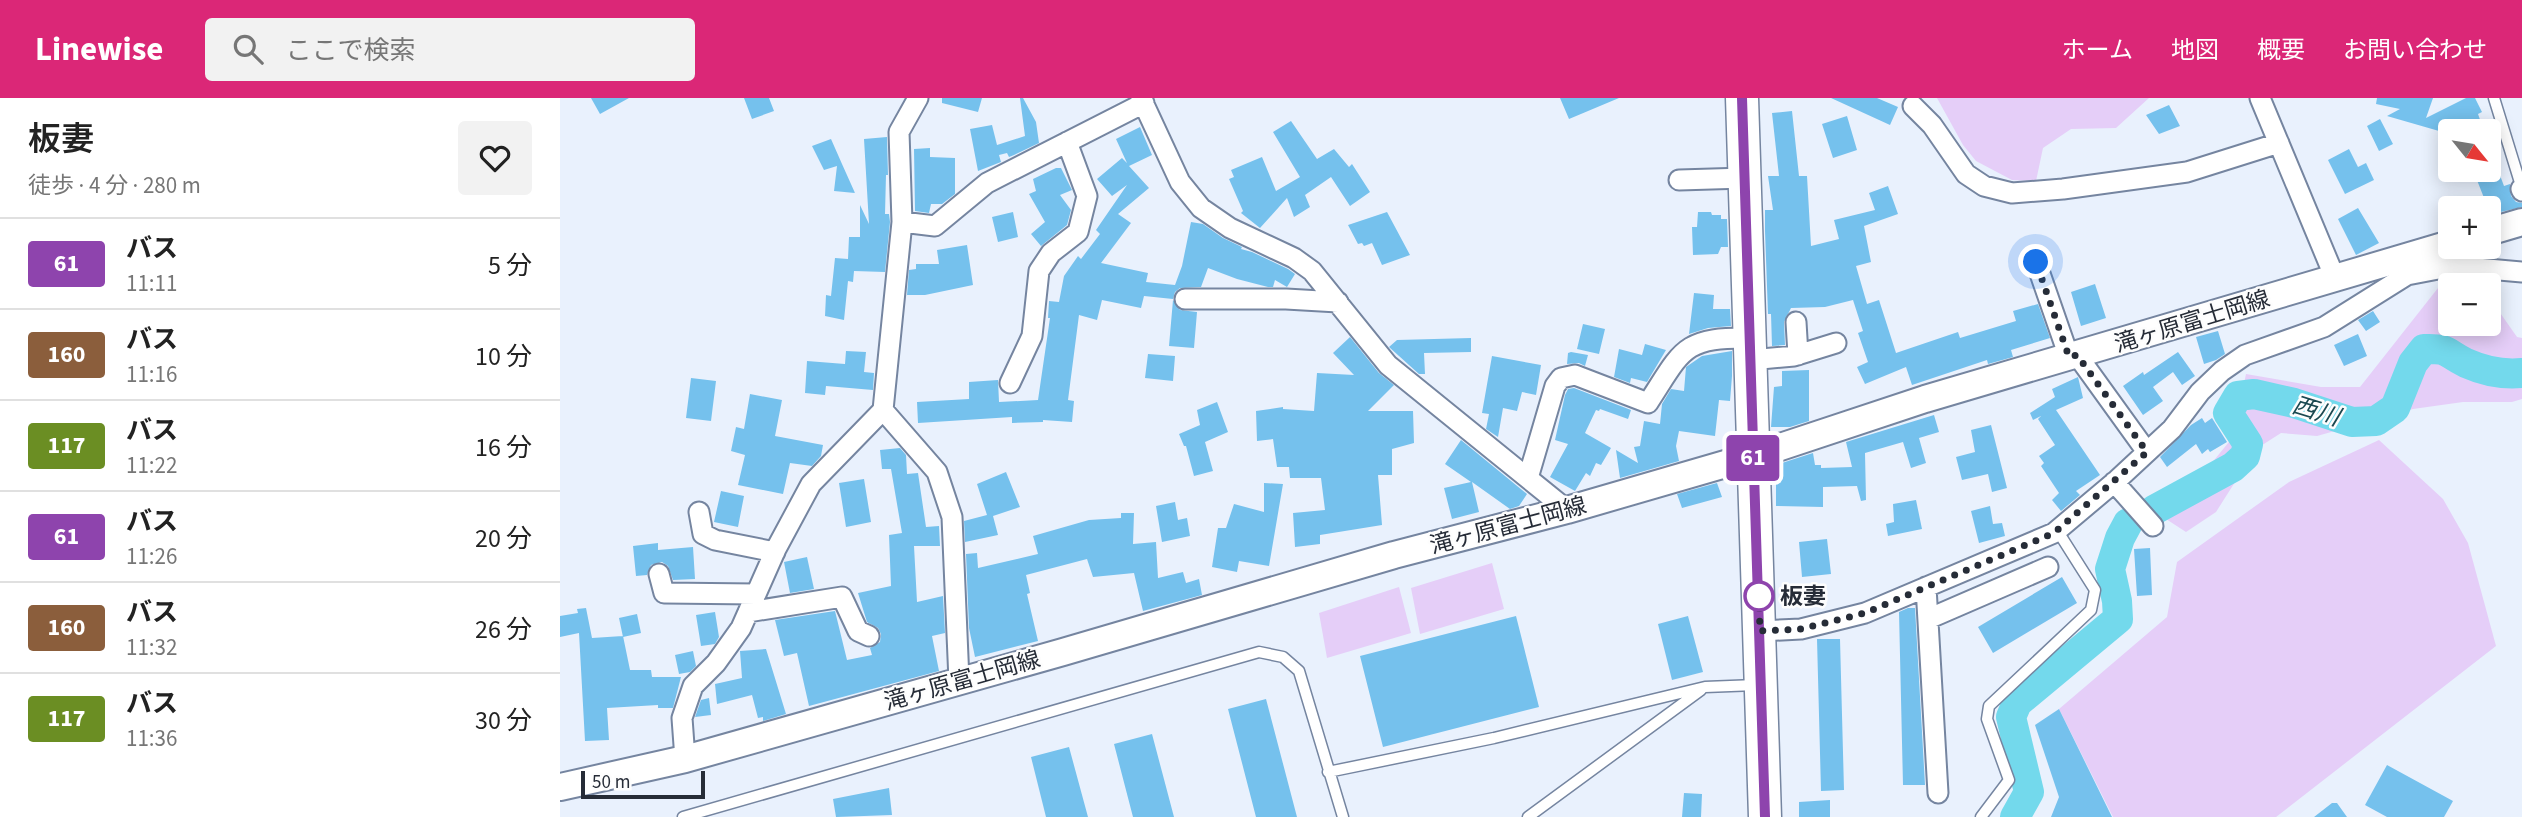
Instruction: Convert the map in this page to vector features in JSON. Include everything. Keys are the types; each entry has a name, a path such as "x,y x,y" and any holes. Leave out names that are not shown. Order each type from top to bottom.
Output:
{"highway":[{"path":"1742,98 1765,817"}],"main road":[{"path":"2501,228 2522,222"},
{"name":"滝ヶ原富士岡線","path":"560,787 685,759 1394,555 1567,510 1753,456 1925,399 2335,278 2405,267 2438,250"}],"street":[{"path":"685,759 682,718 693,686 741,628 775,552 811,484 883,410 902,222 898,132 918,98"},
{"path":"2260,98 2335,278"},
{"path":"902,222 935,226 988,183 1143,100 1180,182 1201,208 1230,228 1294,258 1312,271 1388,365 1567,510"},
{"path":"1913,106 1931,125 1966,174 1984,186 2012,193 2063,189 2187,172 2279,143"},
{"path":"1010,383 1032,336 1039,271 1051,253 1078,232 1087,196 1067,142"},
{"path":"1679,180 1745,178"},
{"path":"2036,262 2073,356 2147,452"},
{"path":"1760,631 1801,629 1865,613 2057,530 2172,429 2200,392 2222,371 2245,355 2324,327 2405,267 2454,265 2522,272"},
{"path":"1185,299 1338,302"},
{"path":"1796,322 1798,355"},
{"path":"1528,478 1555,386 1561,378 1575,375 1648,403 1679,355 1688,348 1711,339 1750,349 1798,355 1836,343"},
{"path":"883,410 937,472 952,517 959,681"},
{"path":"2114,482 2153,526"},
{"path":"699,512 704,534 715,540 775,552"},
{"path":"1928,619 2048,567"},
{"path":"659,574 664,593 752,603 842,597 858,631 869,636"},
{"path":"1926,587 1938,793"}],"lane":[{"path":"2494,98 2522,190"},
{"path":"1981,817 2009,780 1987,719 1989,706 2091,610 2095,590 2057,530"},
{"path":"682,817 1259,652 1283,657 1299,671 1343,817"},
{"path":"1328,772 1494,738 1705,687 1761,685"},
{"path":"1528,817 1705,687"}],"shaded area":[{"path":"1937,98 2149,98 2116,128 2071,129 2043,148 2036,181 2012,180 1976,161 1963,145"},
{"path":"2438,288 2438,336 2501,336 2501,314 2517,337 2522,338 2522,399 2512,402 2463,402 2413,409 2317,436 2281,433 2256,449 2216,512 2186,532 2166,519 2233,437 2246,374 2321,387 2360,387"},
{"path":"2379,440 2443,499 2468,543 2496,646 2276,817 2113,817 2059,709 2167,617 2177,562 2289,482"},
{"path":"1492,563 1504,609 1420,634 1411,588"},
{"path":"1399,587 1411,633 1327,658 1319,613"}],"building":[{"path":"591,98 629,98 600,114"},
{"path":"744,98 769,98 774,111 752,119"},
{"path":"942,98 982,98 978,112 942,103"},
{"path":"1020,98 1023,98 1036,122 1039,143 1009,157 1007,153 999,155 1001,162 978,171 970,129 992,125 997,145 1025,136"},
{"path":"1560,98 1619,98 1569,119"},
{"path":"1831,98 1877,98 1898,107 1890,125"},
{"path":"2377,98 2433,98 2426,118 2466,98 2475,98 2482,112 2478,114 2480,119 2438,119 2438,131 2387,116 2400,109 2376,104"},
{"path":"2169,105 2180,126 2159,134 2146,115"},
{"path":"1792,111 1799,176 1807,176 1811,246 1839,239 1834,220 1875,210 1869,193 1888,186 1898,214 1864,226 1871,262 1856,266 1867,304 1879,300 1896,353 1958,332 1960,338 2016,321 2013,311 2038,304 2050,338 2011,350 2013,357 1988,364 1987,360 1912,385 1906,367 1865,384 1857,367 1868,362 1858,333 1863,331 1853,300 1825,307 1791,308 1784,322 1785,345 1772,346 1771,314 1768,314 1765,210 1773,210 1768,176 1779,176 1772,113"},
{"path":"1847,116 1857,150 1833,158 1822,124"},
{"path":"2380,119 2393,144 2379,151 2367,126"},
{"path":"1291,121 1317,159 1334,149 1349,167 1352,164 1370,192 1350,206 1331,177 1305,195 1310,207 1294,217 1287,198 1260,228 1241,213 1243,211 1229,179 1234,177 1231,170 1262,157 1276,191 1300,177 1273,132"},
{"path":"1140,127 1152,155 1129,166 1149,188 1118,214 1131,223 1101,263 1148,273 1146,282 1175,285 1182,266 1191,222 1203,224 1242,247 1241,249 1288,269 1295,274 1287,287 1275,280 1273,287 1268,287 1208,268 1201,287 1180,288 1173,299 1144,296 1141,308 1102,300 1097,320 1079,315 1068,400 1074,401 1072,422 1043,420 1012,423 1012,417 918,423 917,402 969,399 969,382 998,380 999,402 1038,400 1050,318 1049,301 1059,302 1064,276 1078,256 1081,259 1100,234 1096,230 1127,185 1112,196 1097,179 1122,158 1127,163 1116,139"},
{"path":"887,137 885,214 889,214 890,222 885,272 854,271 853,282 848,281 844,320 825,316 826,295 831,296 835,258 848,259 849,237 860,237 860,205 869,224 864,139"},
{"path":"831,139 855,193 834,191 837,166 824,170 812,146"},
{"path":"930,148 930,157 955,158 955,194 942,204 931,204 929,213 915,211 914,149"},
{"path":"2349,149 2358,167 2366,163 2374,180 2345,194 2328,160"},
{"path":"1061,168 1072,190 1060,195 1071,210 1067,225 1041,246 1031,234 1045,222 1029,194 1036,191 1033,179"},
{"path":"2501,178 2504,186 2510,184 2511,196 2516,202 2522,203 2522,207 2501,212 2501,196 2483,196 2478,182 2501,182"},
{"path":"2358,208 2379,243 2356,255 2338,219"},
{"path":"1013,212 1018,237 998,242 992,217"},
{"path":"1387,212 1410,255 1382,265 1372,243 1364,246 1362,243 1358,244 1348,225"},
{"path":"1698,212 1711,212 1712,215 1721,215 1721,219 1727,219 1728,247 1721,247 1718,254 1693,255 1692,227 1697,227"},
{"path":"967,245 973,285 925,295 907,295 909,270 916,269 916,264 939,264 937,250"},
{"path":"2095,284 2106,318 2081,326 2071,292"},
{"path":"1694,293 1714,295 1713,309 1730,309 1731,326 1708,328 1689,334"},
{"path":"1173,300 1180,310 1197,312 1194,348 1169,346"},
{"path":"2373,311 2380,322 2366,331 2358,320"},
{"path":"1583,324 1605,329 1599,354 1577,349"},
{"path":"2218,331 2225,354 2204,364 2196,337"},
{"path":"2358,334 2367,356 2344,366 2334,345"},
{"path":"1350,337 1379,373 1394,385 1368,411 1413,411 1414,443 1392,449 1392,475 1378,475 1382,525 1320,535 1320,544 1295,547 1293,513 1325,510 1321,478 1290,478 1289,467 1277,467 1273,439 1257,441 1256,411 1283,407 1314,411 1317,373 1354,375 1333,353"},
{"path":"1471,338 1471,352 1424,353 1425,374 1419,374 1389,347 1397,340"},
{"path":"1645,344 1666,350 1647,382 1631,378 1630,383 1614,377 1619,349 1642,355"},
{"path":"846,351 866,352 864,372 874,373 873,390 826,386 825,395 805,393 807,361 845,364"},
{"path":"1732,351 1730,401 1719,400 1715,436 1679,431 1676,446 1679,461 1620,478 1616,450 1638,463 1634,447 1640,446 1644,421 1660,424 1662,404 1671,389 1684,391 1686,367 1702,356"},
{"path":"2178,352 2195,376 2182,385 2173,372 2153,387 2163,401 2143,415 2123,386"},
{"path":"1568,353 1588,355 1585,366 1579,363 1567,364"},
{"path":"1148,354 1175,356 1173,381 1145,378"},
{"path":"1492,356 1541,365 1536,395 1522,392 1517,411 1503,408 1498,437 1486,429 1489,414 1482,413"},
{"path":"1809,370 1809,421 1790,427 1771,427 1774,387 1782,386 1782,371"},
{"path":"2078,377 2083,398 2056,410 2100,475 2076,491 2080,495 2061,511 2052,500 2059,493 2041,466 2044,463 2039,456 2055,445 2038,419 2041,416 2033,420 2030,413 2055,397 2052,389"},
{"path":"691,378 716,381 711,421 686,418"},
{"path":"1574,388 1631,410 1628,419 1596,410 1585,433 1611,448 1601,465 1596,463 1590,476 1586,473 1575,491 1550,477 1568,444 1555,440 1565,395 1568,389"},
{"path":"750,394 782,400 775,436 823,445 821,456 812,466 790,463 783,494 738,485 745,455 731,451 736,427 744,429"},
{"path":"1217,402 1228,432 1205,442 1213,471 1194,476 1186,446 1179,434 1200,425 1197,410"},
{"path":"1934,415 1939,432 1919,438 1926,463 1911,468 1903,442 1865,453 1866,500 1861,501 1857,486 1823,487 1823,507 1776,506 1776,465 1813,453 1815,465 1821,465 1821,468 1852,467 1846,442"},
{"path":"2202,418 2205,423 2212,418 2227,442 2202,454 2196,444 2167,467 2160,457 2191,425"},
{"path":"1991,425 2007,488 1992,492 1988,474 1962,480 1956,457 1975,452 1971,430"},
{"path":"1461,440 1527,494 1519,506 1510,509 1472,482 1479,512 1452,519 1444,488 1471,482 1445,464"},
{"path":"900,448 906,455 907,474 918,473 926,527 939,526 940,546 914,546 917,602 943,596 945,633 932,636 939,671 809,706 797,653 784,656 775,620 835,611 847,660 872,655 870,648 880,642 881,634 878,628 867,622 858,593 891,586 889,535 902,533 891,469 882,469 880,450"},
{"path":"1006,472 1020,507 993,516 998,535 965,542 964,521 987,515 977,484"},
{"path":"864,479 871,522 846,527 839,483"},
{"path":"1264,483 1283,484 1269,566 1239,561 1237,572 1212,567 1218,528 1226,528 1234,504 1264,512"},
{"path":"1717,483 1722,497 1682,508 1677,494"},
{"path":"721,491 744,496 738,527 714,522"},
{"path":"1916,500 1922,529 1888,536 1886,524 1894,522 1893,504"},
{"path":"1175,502 1178,520 1187,518 1190,536 1162,542 1156,506"},
{"path":"1990,506 1993,524 2002,523 2005,536 1979,543 1971,511"},
{"path":"1121,513 1134,513 1133,544 1156,542 1158,578 1183,572 1186,583 1199,579 1202,595 1143,611 1134,573 1093,577 1087,559 1026,575 1030,593 1027,594 1038,641 975,657 969,628 966,554 977,553 978,568 1038,554 1033,536 1089,520 1121,518"},
{"path":"1827,539 1831,574 1802,577 1799,542"},
{"path":"658,543 658,550 693,547 695,579 673,580 668,566 662,562 651,565 647,575 636,576 633,546"},
{"path":"2150,548 2152,595 2137,596 2134,549"},
{"path":"807,557 814,589 790,593 784,562"},
{"path":"2062,577 2077,603 1993,653 1978,627"},
{"path":"586,608 592,638 623,636 630,670 651,670 652,677 681,677 673,708 658,708 658,705 607,708 609,740 585,741 579,633 560,637 560,616 578,613 577,609"},
{"path":"1915,608 1925,785 1903,785 1899,612"},
{"path":"715,612 719,637 715,644 701,646 696,615"},
{"path":"637,614 641,633 623,637 619,618"},
{"path":"1516,616 1539,707 1383,747 1360,656"},
{"path":"1688,616 1703,672 1672,680 1658,624"},
{"path":"1817,639 1840,639 1844,790 1821,791"},
{"path":"766,649 786,714 763,721 763,717 758,718 752,695 717,704 715,684 742,678 740,651"},
{"path":"693,651 696,666 690,672 679,674 675,655"},
{"path":"709,698 711,715 695,717 701,700"},
{"path":"1266,699 1297,817 1256,817 1228,709"},
{"path":"2059,709 2112,817 2051,817 2059,797 2035,725"},
{"path":"1152,734 1174,817 1133,817 1114,744"},
{"path":"1069,747 1088,817 1046,817 1031,757"},
{"path":"2387,765 2453,801 2444,817 2387,817 2365,805"},
{"path":"889,788 892,815 836,817 833,799"},
{"path":"1684,793 1702,794 1701,817 1682,817"},
{"path":"1830,800 1830,817 1799,817 1799,802"},
{"path":"2332,803 2337,803 2347,817 2314,817"}],"waterway":[{"name":"西川","path":"2154,510 2233,467 2245,456 2248,444 2228,413 2238,396 2254,394 2294,403 2352,422 2376,421 2395,408 2413,363 2424,349 2443,350 2486,370 2522,373"},
{"name":"西川","path":"2015,817 2029,792 2011,717 2017,703 2118,619 2110,569 2128,523"}],"bus line":[{"name":"61","path":"1742,98 1765,817"}],"place":[{"name":"板妻","path":"1759,596"}],"route":[{"path":"1759,596 1760,631 1801,629 1865,613 2054,533 2147,452 2077,355 2069,357 2036,262"}]}
